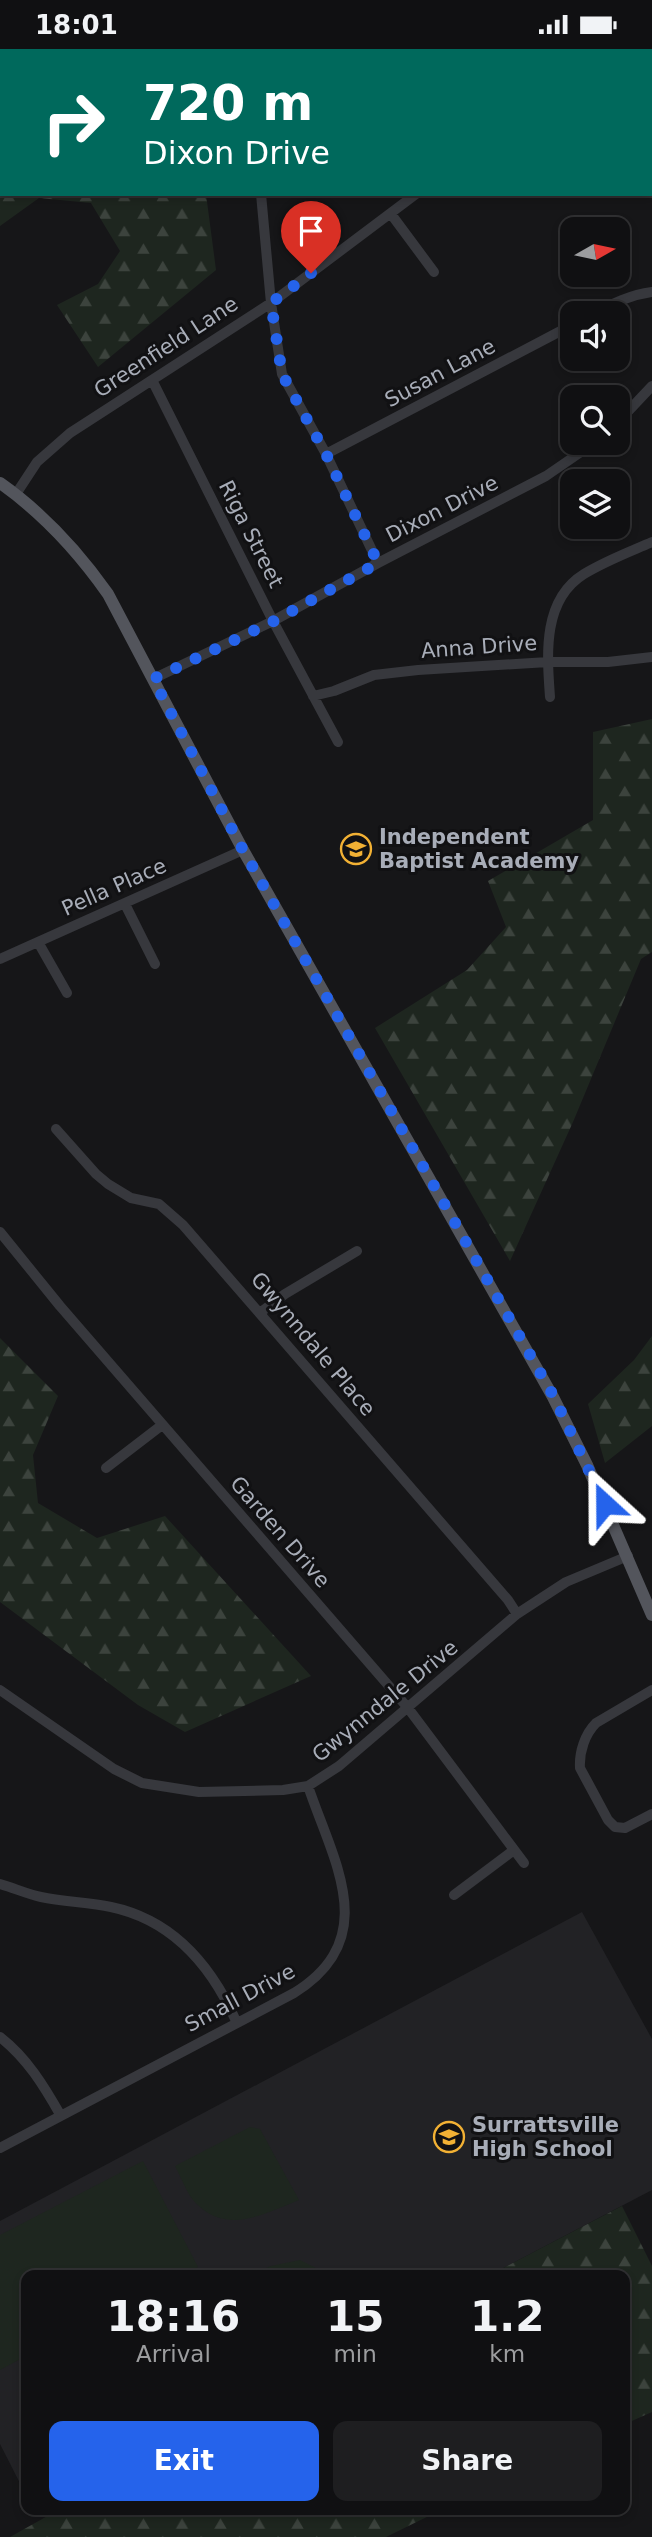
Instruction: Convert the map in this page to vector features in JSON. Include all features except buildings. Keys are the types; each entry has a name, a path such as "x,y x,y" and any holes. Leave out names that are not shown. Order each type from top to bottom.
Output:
{"main road":[{"path":"0,483 50,523 83,559 108,594 243,850 554,1397 628,1556 652,1615"}],"street":[{"path":"261,196 271,303 282,374 326,454 378,563"},
{"name":"Greenfield Lane","path":"16,494 37,462 70,433 271,303 414,196"},
{"path":"391,214 434,272"},
{"path":"618,301 652,292"},
{"name":"Susan Lane","path":"326,454 560,331"},
{"name":"Riga Street","path":"152,380 338,742"},
{"path":"630,409 652,386"},
{"name":"Dixon Drive","path":"153,679 274,621 378,563 546,476 577,455"},
{"path":"550,697 548,662 553,613 567,589 583,574 652,542"},
{"name":"Anna Drive","path":"313,696 334,691 374,675 652,657"},
{"name":"Pella Place","path":"0,958 243,850"},
{"path":"125,904 155,964"},
{"path":"38,942 67,993"},
{"name":"Gwynndale Place","path":"56,1129 108,1184 131,1198 159,1205 169,1211 209,1251 508,1600 517,1614"},
{"name":"Garden Drive","path":"0,1232 162,1426 408,1708 524,1863"},
{"path":"261,1312 285,1294 357,1251"},
{"path":"106,1468 162,1426"},
{"name":"Gwynndale Drive","path":"0,1690 114,1769 142,1783 199,1792 283,1790 308,1786 339,1766 517,1614 566,1582 628,1556"},
{"path":"652,1691 596,1723 590,1730 580,1759 580,1768 608,1820 615,1827 625,1828 652,1814"},
{"name":"Small Drive","path":"0,2148 307,1984 327,1963 341,1935 346,1912 344,1888 308,1786"},
{"path":"454,1895 514,1850"},
{"path":"0,1884 38,1896 111,1907 152,1921 176,1937 202,1963 216,1980 236,2021"},
{"path":"0,2037 13,2047 36,2074 61,2116"}],"shaded area":[{"path":"582,1912 652,2039 652,2190 500,2270 21,2270 21,2485 0,2444 0,2221"}],"green space":[{"path":"0,196 206,196 216,270 98,367 57,305 98,284 120,251 91,203 39,198 0,226"},
{"path":"652,719 652,952 641,959 573,1122 510,1261 375,1028 467,970 506,927 488,881 593,820 593,732"},
{"path":"652,1336 652,1426 605,1463 588,1404 634,1360"},
{"path":"0,1338 58,1396 33,1455 38,1503 97,1538 165,1516 311,1676 185,1732 138,1705 0,1602"},
{"path":"250,2127 260,2129 299,2200 244,2219 217,2217 193,2200 175,2166"},
{"path":"143,2161 198,2267 192,2270 21,2270 21,2359 0,2370 0,2235"},
{"path":"622,2206 652,2266 652,2412 630,2422 630,2270 500,2270"},
{"path":"300,2260 320,2270 261,2270"},
{"path":"49,2515 431,2515 386,2537 10,2537"}],"place":[{"name":"Independent Baptist Academy","path":"356,849"},
{"name":"Surrattsville High School","path":"449,2137"}],"route":[{"path":"311,273 271,303 282,374 326,454 378,563 274,621 153,679 243,850 554,1397 605,1504"}]}
